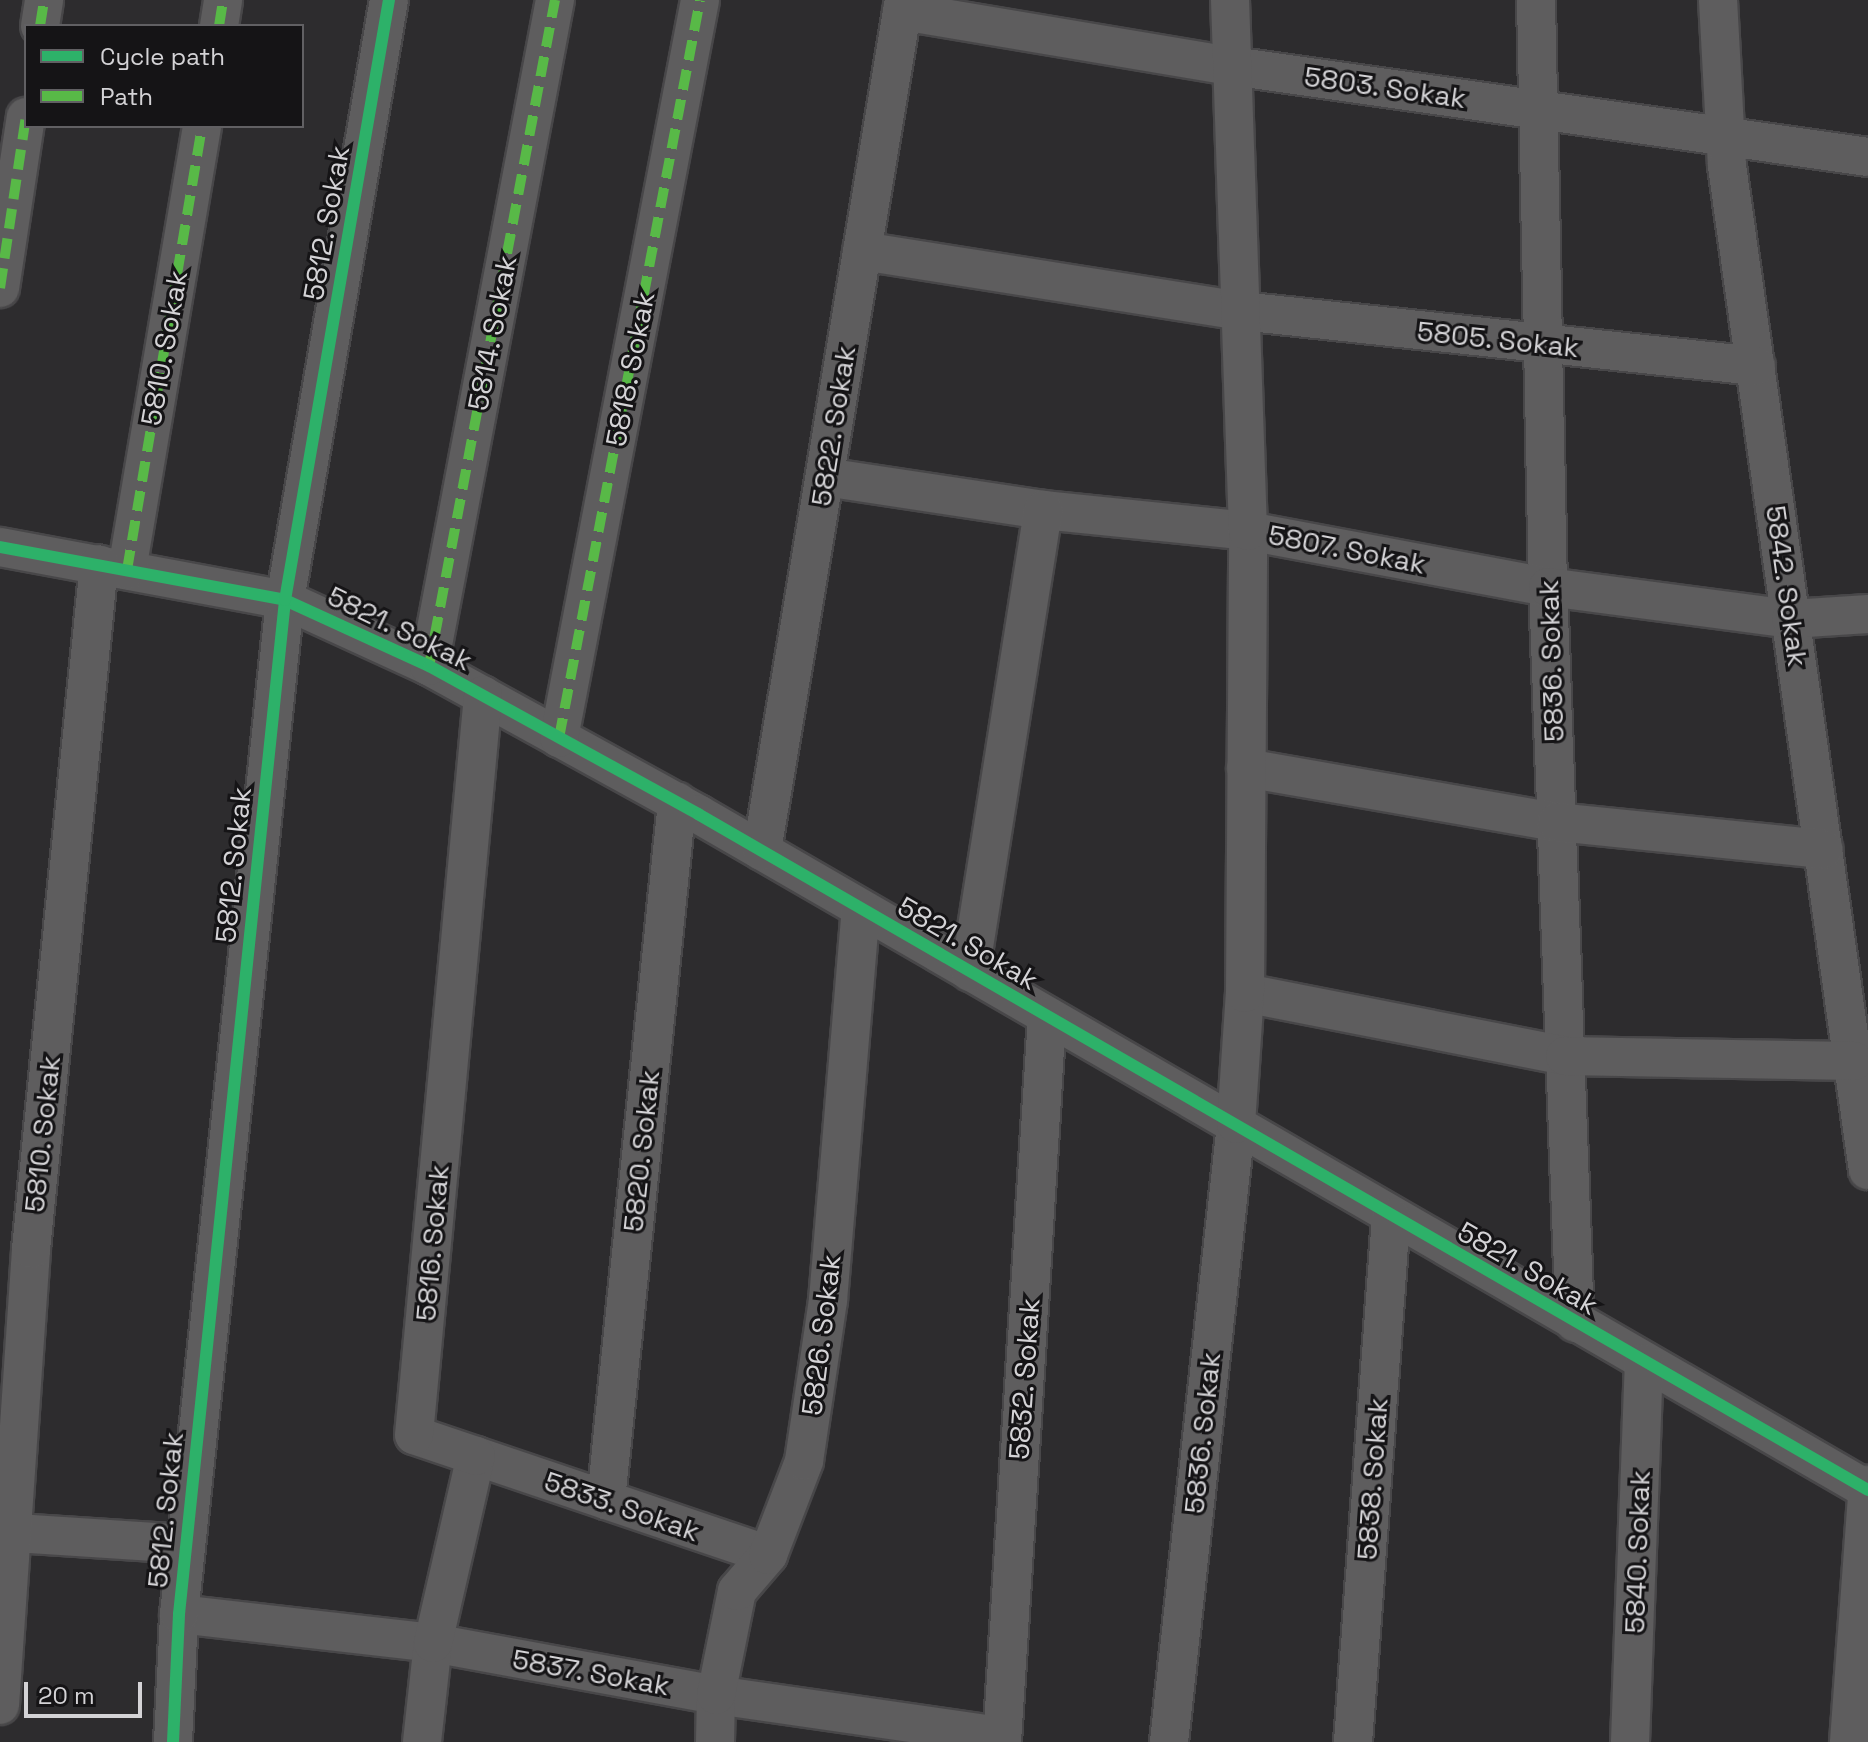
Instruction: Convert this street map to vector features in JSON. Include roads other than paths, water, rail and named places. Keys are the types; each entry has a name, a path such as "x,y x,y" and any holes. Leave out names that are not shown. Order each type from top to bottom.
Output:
{"street":[{"path":"40,24 44,0"},
{"path":"219,24 223,0"},
{"name":"5812. Sokak","path":"173,1742 179,1614 285,600 389,0"},
{"name":"5814. Sokak","path":"429,666 555,0"},
{"name":"5818. Sokak","path":"559,738 700,0"},
{"name":"5836. Sokak","path":"1169,1742 1236,1124 1245,993 1248,531 1230,0"},
{"name":"5836. Sokak","path":"1536,0 1548,587 1575,1323"},
{"name":"5842. Sokak","path":"1718,0 1725,134 1791,619 1865,1125 1868,1170"},
{"name":"5803. Sokak","path":"903,5 1232,66 1725,134 1868,157"},
{"name":"5822. Sokak","path":"762,851 903,5"},
{"path":"0,288 24,128"},
{"name":"5810. Sokak","path":"0,1705 6,1533 31,1249 113,567 202,128"},
{"name":"5805. Sokak","path":"862,251 1241,311 1756,366"},
{"name":"5807. Sokak","path":"825,477 1043,510 1248,531 1548,587 1791,619 1868,614"},
{"path":"970,972 1043,510"},
{"name":"5821. Sokak","path":"0,547 285,600 429,666 677,802 1236,1124 1391,1217 1867,1489"},
{"name":"5816. Sokak","path":"476,1456 414,1435 483,695"},
{"path":"1246,768 1557,822 1824,849"},
{"name":"5820. Sokak","path":"606,1500 677,802"},
{"name":"5826. Sokak","path":"715,1742 716,1695 737,1591 768,1555 804,1461 828,1300 861,909"},
{"path":"1245,993 1565,1056 1854,1061"},
{"name":"5832. Sokak","path":"1002,1739 1047,1016"},
{"name":"5838. Sokak","path":"1353,1742 1391,1217"},
{"name":"5840. Sokak","path":"1630,1742 1644,1363"},
{"path":"422,1742 433,1643 476,1456"},
{"name":"5833. Sokak","path":"476,1456 768,1555"},
{"path":"1849,1742 1867,1489"},
{"path":"6,1533 186,1544"},
{"name":"5837. Sokak","path":"179,1614 433,1643 716,1695 1002,1739"}]}
